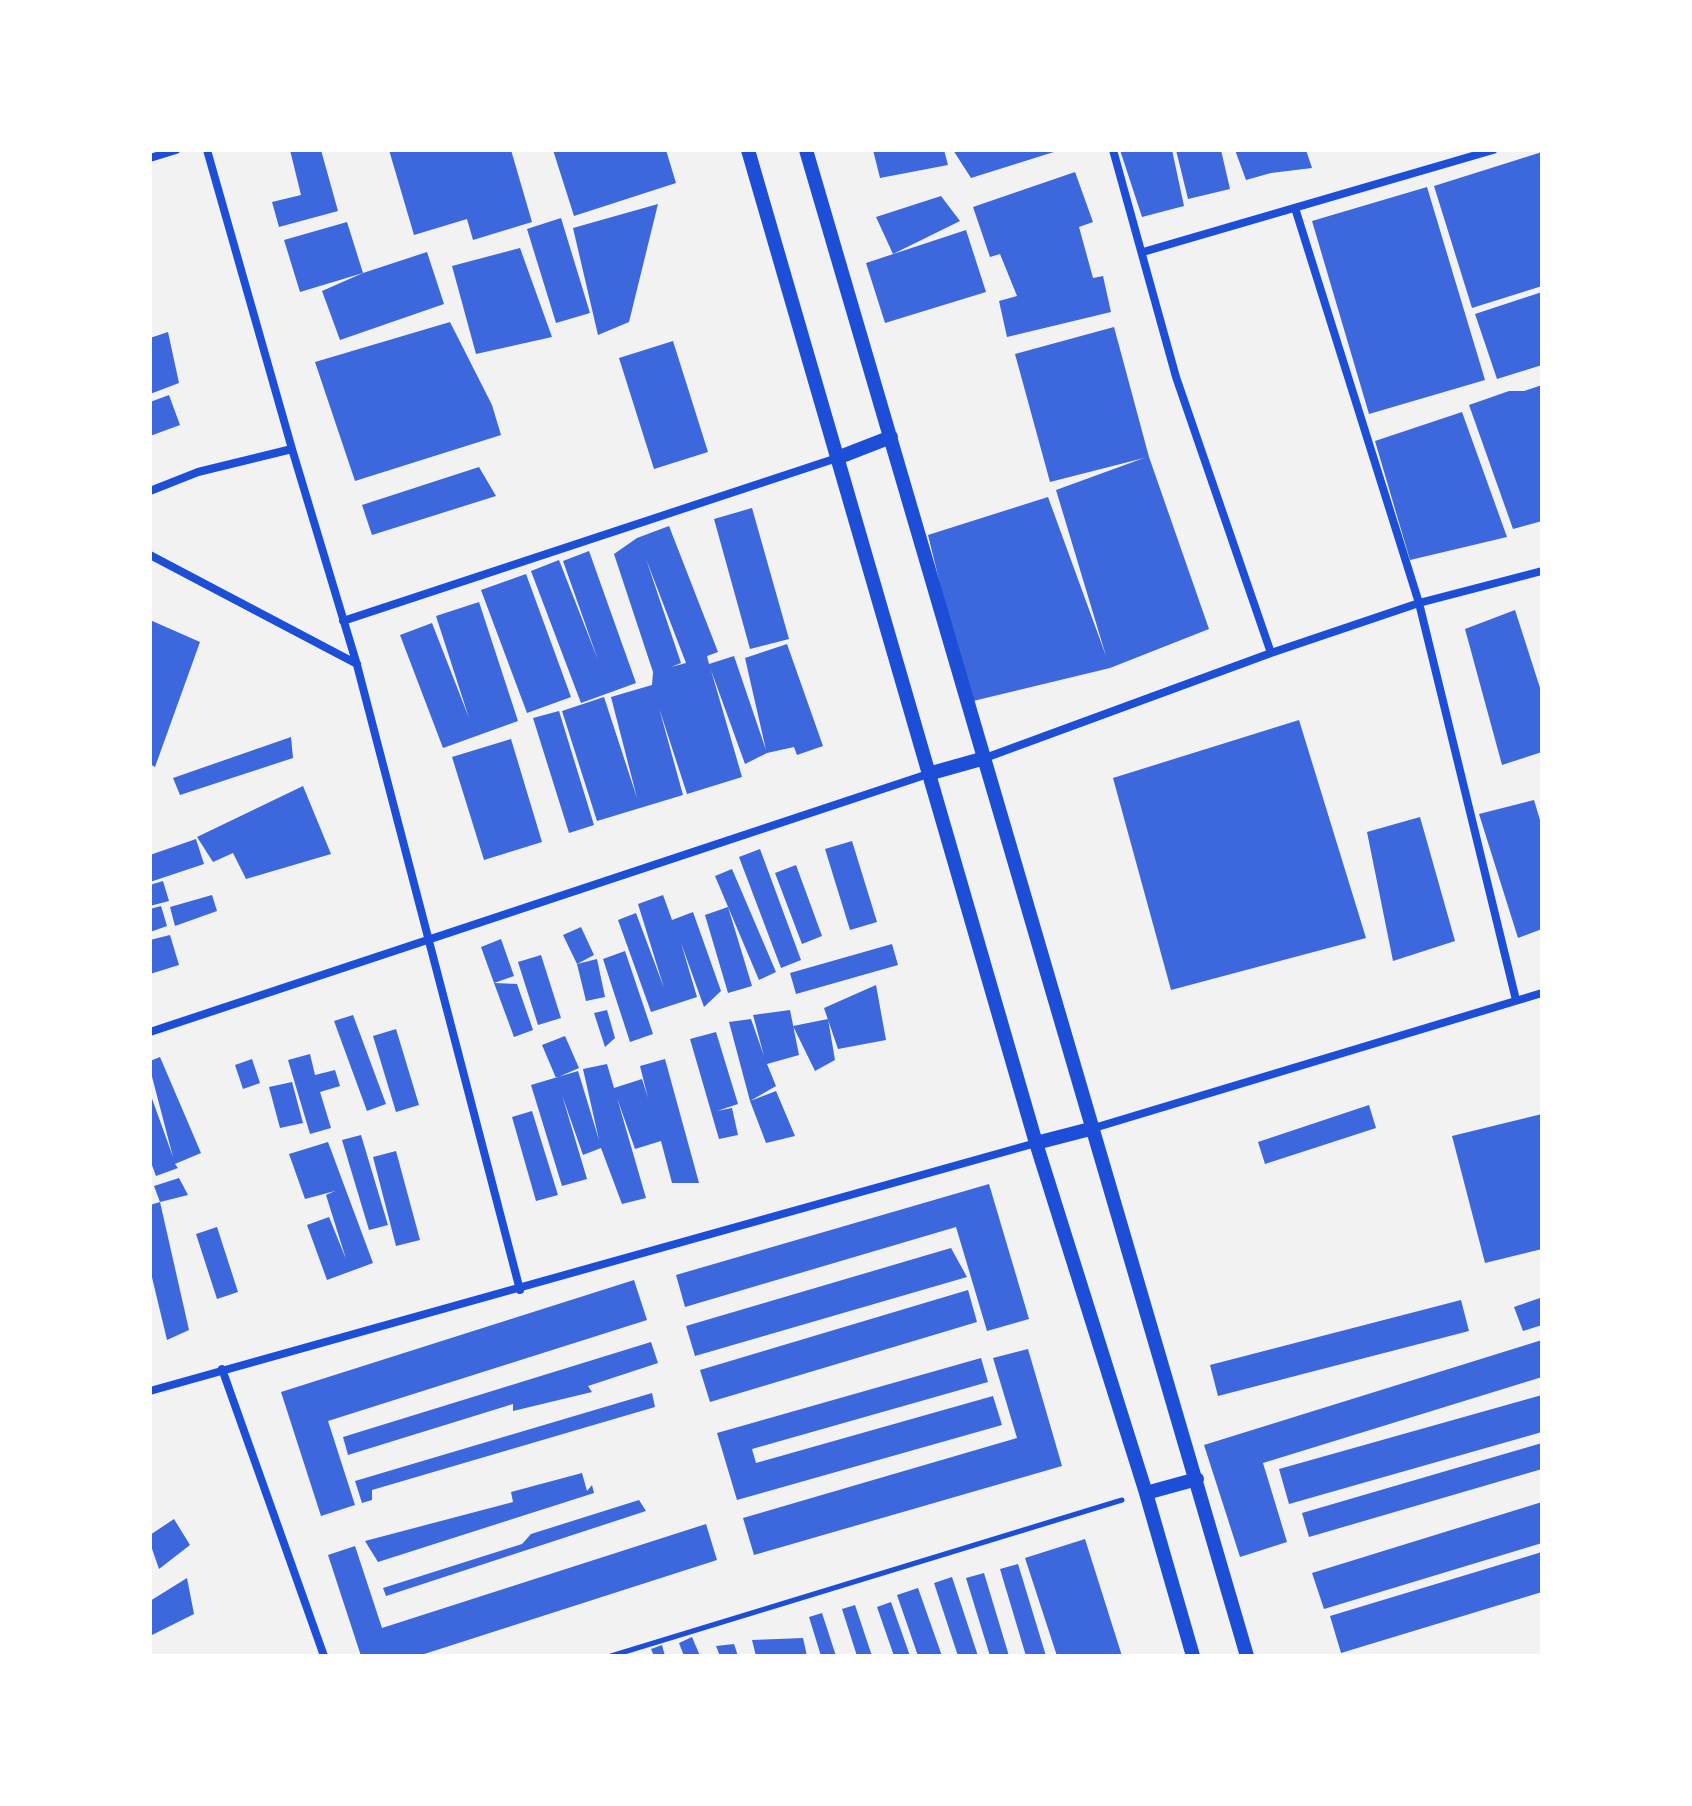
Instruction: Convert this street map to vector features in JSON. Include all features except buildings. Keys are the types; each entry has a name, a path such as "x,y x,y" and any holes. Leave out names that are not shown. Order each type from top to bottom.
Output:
{"street":[{"path":"150,158 176,150"},
{"path":"207,150 357,665 520,1290"},
{"path":"748,150 1036,1143 1146,1493 1193,1656"},
{"path":"806,150 1247,1656"},
{"path":"1113,150 1176,377 1271,653"},
{"path":"1143,252 1493,150"},
{"path":"1295,208 1419,603 1516,1000"},
{"path":"343,621 837,458 891,437"},
{"path":"150,491 198,472 292,449"},
{"path":"150,555 357,665"},
{"path":"150,1032 928,774 985,758 1271,653 1419,603 1542,571"},
{"path":"150,1391 1094,1128 1542,993"},
{"path":"222,1369 324,1656"},
{"path":"1146,1493 1197,1479"}],"path":[{"path":"611,1656 1146,1493"}]}
